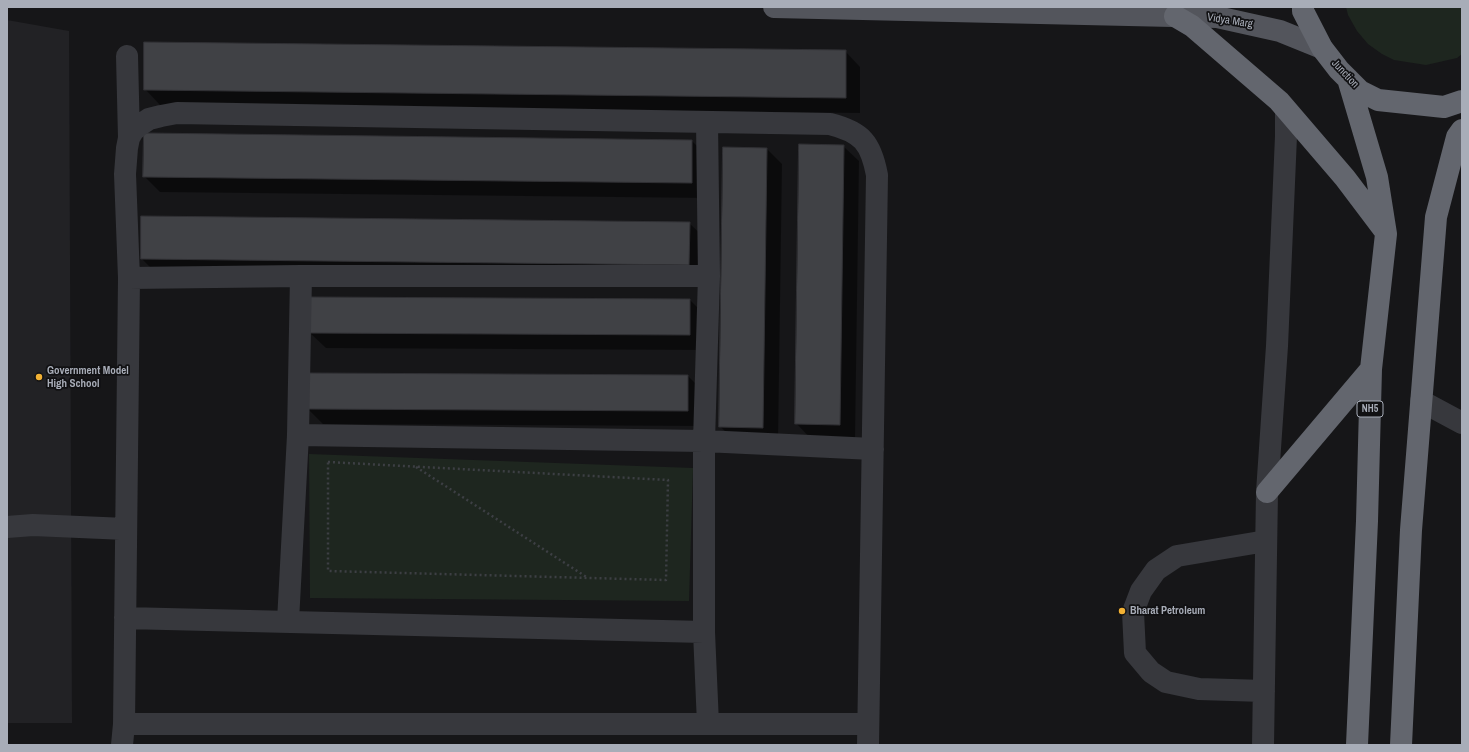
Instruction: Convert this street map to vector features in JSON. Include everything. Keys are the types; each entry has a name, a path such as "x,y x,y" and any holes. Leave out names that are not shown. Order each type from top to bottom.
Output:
{"highway":[{"name":"Junction","path":"1303,7 1322,48 1339,70 1360,91 1378,100 1444,107 1462,100"},
{"path":"1175,16 1192,26 1279,101 1345,178 1386,234"},
{"name":"NH5","path":"1348,79 1377,177 1386,234 1371,369 1367,522 1357,745"},
{"path":"1401,745 1411,530 1436,217 1457,137 1462,130"},
{"path":"1267,492 1371,369"}],"main road":[{"name":"Vidya Marg","path":"774,7 1217,17 1280,30 1322,48"}],"street":[{"path":"122,745 124,724 129,278 125,174 129,138 127,56"},
{"path":"1263,745 1267,492 1277,338 1286,110"},
{"path":"124,724 708,724 868,734 876,175 874,159 870,149 855,133 848,129 830,124 177,113 150,120 133,131 129,138"},
{"path":"707,122 709,276 704,441 704,632 708,724"},
{"path":"129,278 301,276 709,276"},
{"path":"288,621 298,435 301,276"},
{"path":"1421,401 1462,423"},
{"path":"298,435 704,441 873,449"},
{"path":"7,527 32,526 126,529"},
{"path":"1264,691 1199,689 1166,682 1151,672 1135,653 1133,612 1141,591 1156,570 1177,556 1266,541"},
{"path":"125,618 704,632"}],"path":[{"path":"328,462 668,480 666,580 589,578 328,571 328,462"},
{"path":"415,466 589,578"}],"shaded area":[{"path":"1346,7 1462,7 1462,54 1457,58 1426,65 1394,60 1368,44 1357,31 1348,15"},
{"name":"Government Model High School","path":"7,20 69,31 72,723 7,723"},
{"path":"309,454 693,468 689,601 310,598"}],"building":[{"path":"144,42 846,50 846,98 144,90"},
{"path":"144,133 692,140 692,183 143,177"},
{"path":"799,144 844,145 840,425 795,424"},
{"path":"723,147 767,148 763,428 719,427"},
{"path":"141,216 690,222 689,265 141,259"},
{"path":"310,297 690,299 690,335 309,333"},
{"path":"307,373 688,375 688,411 307,409"}],"place":[{"name":"Government Model High School","path":"39,377"},
{"name":"Bharat Petroleum","path":"1122,611"}]}
